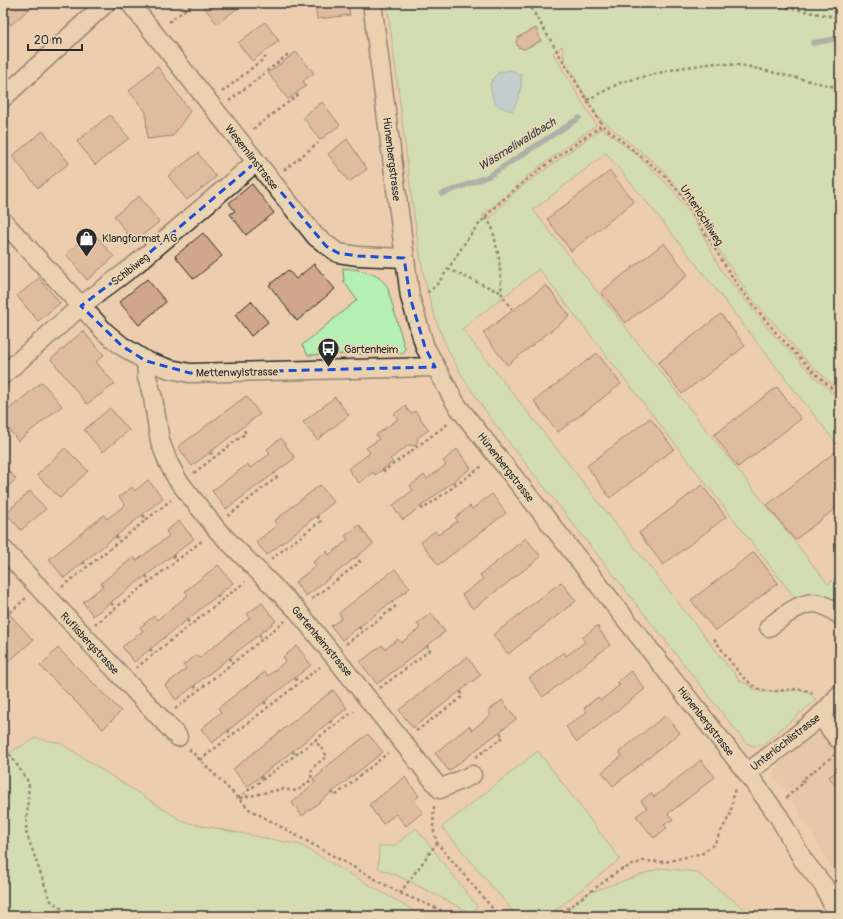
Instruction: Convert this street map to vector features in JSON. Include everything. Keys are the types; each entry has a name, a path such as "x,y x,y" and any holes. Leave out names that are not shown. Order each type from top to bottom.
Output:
{"street":[{"path":"3,98 106,3"},
{"name":"Wesemlinstrasse","path":"130,3 316,237 338,252 358,256 404,258"},
{"name":"Hünenbergstrasse","path":"372,3 404,258 410,297 425,348 456,404 741,778 779,817 803,860 824,886 838,916"},
{"name":"Schibiweg","path":"3,375 81,306 135,265 256,162"},
{"name":"Mettenwylstrasse","path":"3,221 81,306 122,346 146,360 170,370 212,374 435,367"},
{"name":"Gartenheimstrasse","path":"146,360 147,377 153,398 160,440 168,462 180,482 215,526 257,569 301,606 333,654 440,788"},
{"name":"Ruflisbergstrasse","path":"3,549 178,737"},
{"path":"770,626 793,610 813,603 822,604 840,615"},
{"name":"Unterlöchlistrasse","path":"741,778 819,707 832,705 840,694"},
{"path":"819,707 839,744"},
{"path":"440,788 472,775"},
{"name":"Hünenbergstrasse","path":"803,860 813,892 824,916"}],"path":[{"path":"154,33 194,3"},
{"name":"Unterlöchliweg","path":"528,3 602,125 663,174 680,193 738,286 777,334 840,396"},
{"path":"763,3 835,17 840,16"},
{"path":"835,17 840,21"},
{"path":"212,107 290,53"},
{"path":"212,107 266,57"},
{"path":"587,100 622,82 680,68 716,63 746,66 840,88"},
{"path":"238,139 299,94"},
{"path":"425,293 431,292 437,286 447,269 485,218 516,188 602,125"},
{"path":"270,180 318,143"},
{"path":"485,218 492,226 499,258 502,296 512,309"},
{"path":"447,269 502,292"},
{"path":"383,470 384,471 416,445 449,422"},
{"path":"180,482 246,433 242,428"},
{"path":"210,452 214,458"},
{"path":"421,507 423,509 478,469"},
{"path":"215,526 277,477 274,473"},
{"path":"454,481 456,485"},
{"path":"247,493 250,498"},
{"path":"50,599 118,541 155,512"},
{"path":"143,514 146,519"},
{"path":"123,678 248,579 257,569 321,521 317,516"},
{"path":"116,536 118,541"},
{"path":"284,542 288,546"},
{"path":"82,634 176,560 186,554"},
{"path":"173,555 176,560"},
{"path":"162,720 290,617 301,606 360,562 356,557"},
{"path":"83,562 87,567"},
{"path":"146,576 150,581"},
{"path":"324,583 327,587"},
{"path":"217,595 222,600"},
{"path":"10,612 26,598"},
{"path":"333,654 396,607 392,602"},
{"path":"111,603 115,608"},
{"path":"187,620 191,624"},
{"path":"360,627 363,632"},
{"path":"260,635 262,639"},
{"path":"714,639 745,678 755,687 762,690 805,689 819,707"},
{"path":"238,798 316,740 365,702 368,697 430,650 427,646"},
{"path":"150,649 154,654"},
{"path":"230,658 233,662"},
{"path":"395,671 398,674"},
{"path":"295,678 298,682"},
{"path":"200,760 302,680"},
{"path":"194,686 198,690"},
{"path":"403,741 462,697 460,691"},
{"path":"264,702 268,706"},
{"path":"431,714 434,718"},
{"path":"330,721 334,726"},
{"path":"228,730 231,736"},
{"path":"478,756 503,737 500,732"},
{"path":"178,737 249,809 400,892 454,916"},
{"path":"238,798 282,789 297,790 310,780 312,768 327,756 316,740"},
{"path":"3,744 29,783 26,832 50,900 71,916"},
{"path":"789,796 793,793 792,790 804,782 802,780 839,744"},
{"path":"292,751 295,755"},
{"path":"332,792 335,796 378,761"},
{"path":"366,765 369,768"},
{"path":"261,776 263,780"},
{"path":"557,916 620,870 643,861 665,862 703,853 714,844 730,815 741,778"},
{"path":"440,788 432,816 433,828 437,843 499,916"},
{"path":"400,892 437,843"}],"highlighted area":[{"path":"256,162 326,246 338,253 358,256 404,258 410,297 425,347 435,367 190,373 146,361 122,346 81,306 135,265"}],"shaded area":[{"path":"829,718 840,731 840,888 825,856 785,789 774,779 777,765 782,755"}],"green space":[{"path":"387,3 840,3 840,392 805,359 748,294 683,195 662,169 599,118 565,62 562,46 553,53 596,125 535,170 482,216 489,219 517,190 602,128 638,156 673,190 700,229 721,270 772,333 840,400 840,448 659,217 606,153 533,210 828,584 840,575 840,606 828,599 814,594 808,594 795,598 539,269 462,329 740,681 761,692 802,690 808,692 816,700 763,744 754,746 746,743 507,440 468,386 444,342 432,308 423,271 409,178"},
{"path":"343,268 373,274 387,286 405,349 404,353 358,354 358,348 346,349 346,354 308,355 302,345 357,300 344,282"},
{"path":"36,738 60,743 184,822 300,845 423,916 3,916 3,756"},
{"path":"538,751 620,859 548,916 517,916 442,827"},
{"path":"416,828 477,906 473,914 403,878 378,868 379,846 394,846"},
{"path":"661,868 696,872 754,916 562,916 585,894"}],"water":[{"path":"511,70 521,74 521,89 519,98 512,111 497,105 493,98 490,83 499,72"}],"building":[{"path":"3,3 36,3 11,25 3,16"},
{"path":"201,3 244,3 217,24"},
{"path":"315,3 348,3 350,15 317,19"},
{"path":"265,22 279,41 252,61 238,43"},
{"path":"536,28 541,41 524,49 518,47 516,41 518,37"},
{"path":"296,52 314,73 303,81 306,86 288,99 268,73"},
{"path":"157,66 190,111 173,136 147,139 146,112 129,91"},
{"path":"322,102 340,125 320,140 303,117"},
{"path":"110,115 129,138 95,165 77,141"},
{"path":"43,131 69,163 38,188 12,156"},
{"path":"347,139 367,169 349,182 328,154"},
{"path":"198,153 216,177 187,200 168,176"},
{"path":"610,171 634,202 571,251 547,219"},
{"path":"252,184 274,213 246,235 230,214 235,211 229,203"},
{"path":"139,196 159,222 134,242 114,216"},
{"path":"92,231 114,257 87,280 66,254"},
{"path":"203,233 222,256 194,279 175,256"},
{"path":"664,243 688,275 625,323 601,292"},
{"path":"314,264 335,289 297,321 269,285 288,270 296,279"},
{"path":"39,278 60,303 38,321 17,296"},
{"path":"147,279 166,302 139,325 119,302"},
{"path":"546,285 570,316 507,365 483,333"},
{"path":"251,301 268,322 251,336 235,315"},
{"path":"721,314 745,346 682,394 658,363"},
{"path":"83,331 104,355 96,362 115,384 87,404 51,359"},
{"path":"597,353 621,384 558,432 534,401"},
{"path":"42,382 62,406 18,441 3,422 3,414"},
{"path":"777,387 801,419 738,467 714,435"},
{"path":"246,396 260,414 192,466 178,447"},
{"path":"335,397 349,415 317,440 303,422"},
{"path":"405,406 411,414 415,411 429,430 417,438 418,441 415,446 409,445 390,459 393,462 375,475 373,472 359,483 348,469 370,453 366,448 379,439 376,435 398,419 394,414"},
{"path":"110,408 129,430 103,452 84,430"},
{"path":"650,418 674,449 610,498 587,466"},
{"path":"281,438 295,458 226,509 212,491 248,464 250,468 270,454 267,449"},
{"path":"65,448 88,471 60,498 37,475"},
{"path":"457,449 471,468 403,520 392,506 413,490 410,486 424,475 427,479 446,465 443,461"},
{"path":"839,449 840,505 795,540 767,505"},
{"path":"3,465 16,479 3,491"},
{"path":"148,480 163,498 64,578 49,559 104,515 107,519 125,505 119,497 132,487 135,491"},
{"path":"320,485 334,502 267,555 256,542 277,525 274,521"},
{"path":"702,485 726,517 663,565 639,533"},
{"path":"30,491 46,509 21,530 6,513"},
{"path":"492,494 506,513 438,565 421,542 435,531 438,535 458,521 455,518 470,506 472,509"},
{"path":"179,521 194,539 93,616 83,602 103,586 101,583 134,557 136,561 169,536 166,531"},
{"path":"359,525 373,544 306,596 295,582 316,566 313,562 327,551 329,555 348,540 345,536"},
{"path":"526,538 541,557 473,609 462,595 483,579 480,575"},
{"path":"754,552 778,583 715,631 691,600"},
{"path":"218,565 233,583 134,662 122,647 143,631 140,627 154,616 157,620 188,595 185,591"},
{"path":"395,569 410,588 342,640 331,626 342,618 339,613"},
{"path":"561,582 576,601 508,654 493,635"},
{"path":"262,603 276,621 176,700 165,685 186,669 183,665 197,655 199,658 250,618 247,614"},
{"path":"3,607 33,640 3,667"},
{"path":"431,613 445,632 377,684 360,662 382,645 385,649 398,639 401,643 420,628 417,624"},
{"path":"597,626 610,645 543,697 529,678 564,652 566,656 585,642 582,638"},
{"path":"297,646 311,665 212,743 201,729 221,712 218,708 265,672 268,676 286,661 283,657"},
{"path":"58,648 121,711 103,729 40,666"},
{"path":"467,657 481,675 413,728 399,710"},
{"path":"631,671 645,689 577,742 566,727 587,712 584,708 598,697 601,700 620,685 617,682"},
{"path":"333,690 347,708 247,787 233,769"},
{"path":"502,700 516,719 449,771 435,753 469,726 472,730 491,715 488,711"},
{"path":"666,715 680,733 613,786 602,772 622,756 619,752"},
{"path":"368,734 383,752 302,816 292,803 315,782 313,779 323,772 322,770"},
{"path":"701,760 715,777 668,814 673,819 664,825 667,828 654,838 636,816 647,808 641,801 651,793 654,797"},
{"path":"840,768 840,791 829,777"},
{"path":"405,777 419,796 414,800 423,812 406,826 396,814 383,824 369,805"}],"waterway":[{"name":"Wäsmeliwaldbach","path":"813,43 840,38"},
{"name":"Wäsmeliwaldbach","path":"442,194 489,176 579,118"}],"place":[{"name":"Klangformat AG","path":"87,258"},
{"name":"Gartenheim","path":"328,368"}]}
